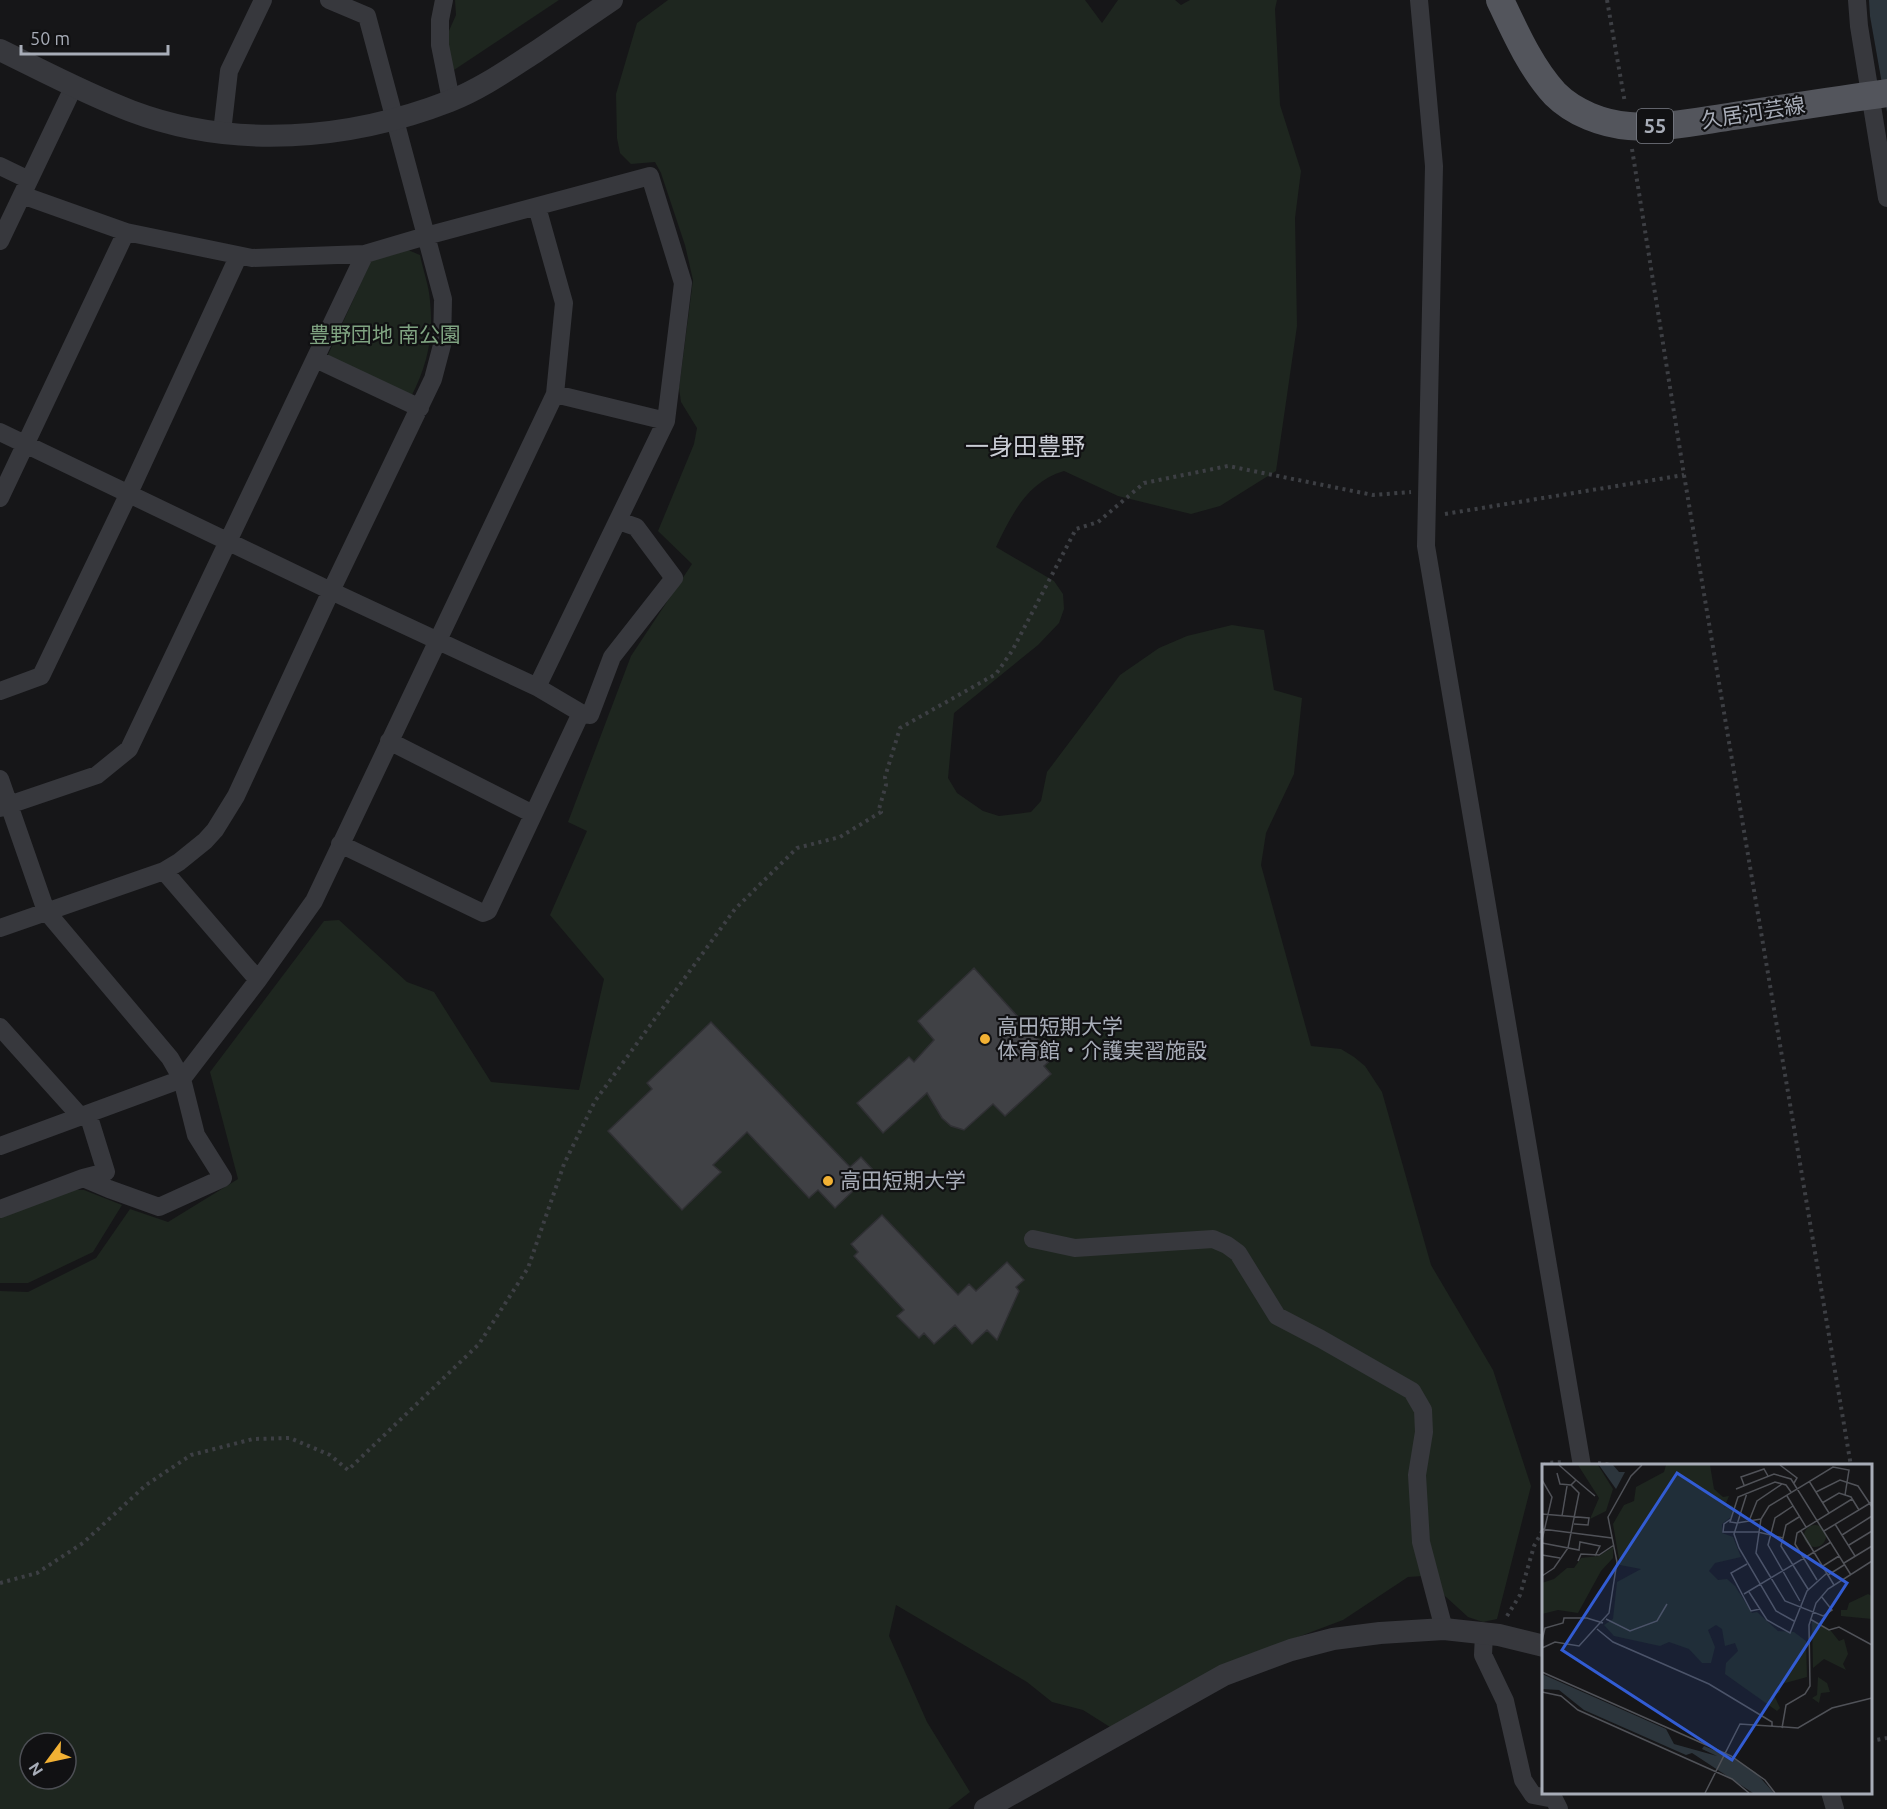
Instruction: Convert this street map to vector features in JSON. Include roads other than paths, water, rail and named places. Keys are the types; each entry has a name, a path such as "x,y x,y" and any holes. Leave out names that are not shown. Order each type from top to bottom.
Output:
{"main road":[{"name":"久居河芸線","path":"1500,0 1531,59 1556,95 1576,110 1599,120 1629,126 1667,126 1879,94"}],"street":[{"path":"222,132 229,71 263,0"},
{"path":"0,928 164,871 205,841 215,830 236,796 433,379 442,345 443,299 367,16 329,0"},
{"path":"444,0 440,20 440,45 452,100"},
{"path":"0,50 132,112 158,120 222,132 300,136 338,131 393,119 452,100 498,77 612,0"},
{"path":"1419,0 1434,166 1426,546 1582,1464"},
{"path":"1857,0 1859,26 1879,94 1887,198"},
{"path":"0,241 74,86"},
{"path":"0,166 26,188 126,232 238,257 252,258 365,254 650,176 683,283 666,421 537,687"},
{"path":"0,1146 182,1079 258,980 314,901 555,394 564,303 537,207"},
{"path":"0,498 126,232"},
{"path":"5,806 97,775 129,749 365,254"},
{"path":"0,691 41,676 238,257"},
{"path":"316,359 420,408"},
{"path":"555,394 666,421"},
{"path":"0,432 537,687 581,713 590,715 612,657 674,578 636,527 619,521"},
{"path":"340,844 483,913 488,911 581,713"},
{"path":"389,741 533,814"},
{"path":"0,779 5,806 46,911 170,1058 182,1079 196,1135 223,1179 159,1208 83,1178"},
{"path":"164,871 258,980"},
{"path":"0,1209 83,1178 106,1172 84,1115 3,1034"},
{"path":"1033,1239 1075,1248 1214,1239 1238,1253 1277,1316 1412,1390 1423,1410 1424,1432 1417,1475 1421,1542 1444,1629"},
{"path":"985,1809 1224,1675 1291,1650 1333,1639 1444,1629 1490,1634 1542,1646"},
{"path":"1490,1634 1483,1654 1505,1701 1523,1780 1533,1795 1554,1799 1559,1809"},
{"path":"1831,1794 1835,1809"}],"place":[{"name":"高田短期大学 体育館・介護実習施設","path":"985,1039"},
{"name":"高田短期大学","path":"828,1181"}],"district":[{"name":"一身田豊野","path":"1025,447"}],"park label":[{"name":"豊野団地 南公園","path":"385,335"}]}
